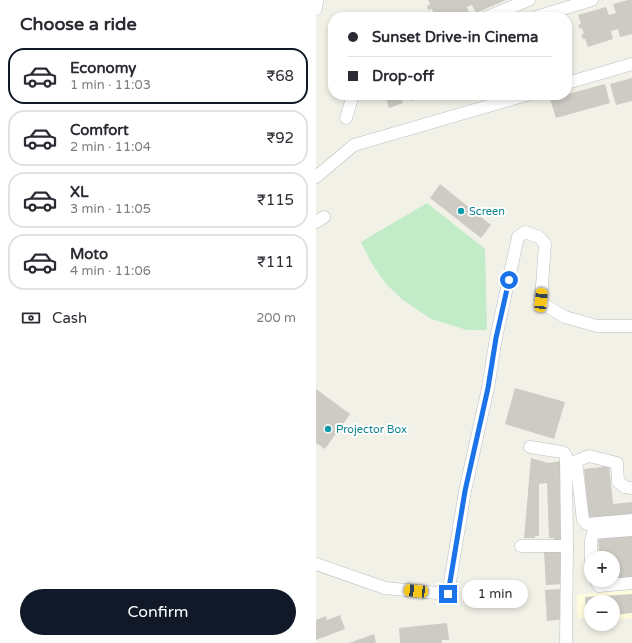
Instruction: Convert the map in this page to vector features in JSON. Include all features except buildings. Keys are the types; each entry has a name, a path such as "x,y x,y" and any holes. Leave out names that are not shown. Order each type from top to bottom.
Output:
{"street":[{"path":"316,9 318,0"},
{"path":"499,12 529,0"},
{"path":"552,12 592,0"},
{"path":"572,82 632,64"},
{"path":"346,118 351,100"},
{"path":"316,177 354,145 509,100"},
{"path":"316,564 385,588 448,594 465,491 488,388 496,338 518,237 525,232 539,237 546,244 541,300 544,306 565,317 597,326 632,326"},
{"path":"530,447 562,452 566,456 566,643"},
{"path":"632,488 625,487 618,482 617,463 589,456 576,461 583,520 587,524 632,520"},
{"path":"591,551 593,533 632,530"},
{"path":"521,546 567,546"},
{"path":"620,584 632,583"}],"shaded area":[{"path":"632,590 632,618 620,619 620,595 584,595 584,619 578,619 577,595"}],"green space":[{"path":"427,203 485,249 487,330 467,330 431,319 403,300 386,284 372,264 361,242"}],"place":[{"name":"Screen","path":"461,211"},
{"name":"Projector Box","path":"328,429"}],"route":[{"path":"448,594 465,491 488,388 496,338 509,280"}]}
